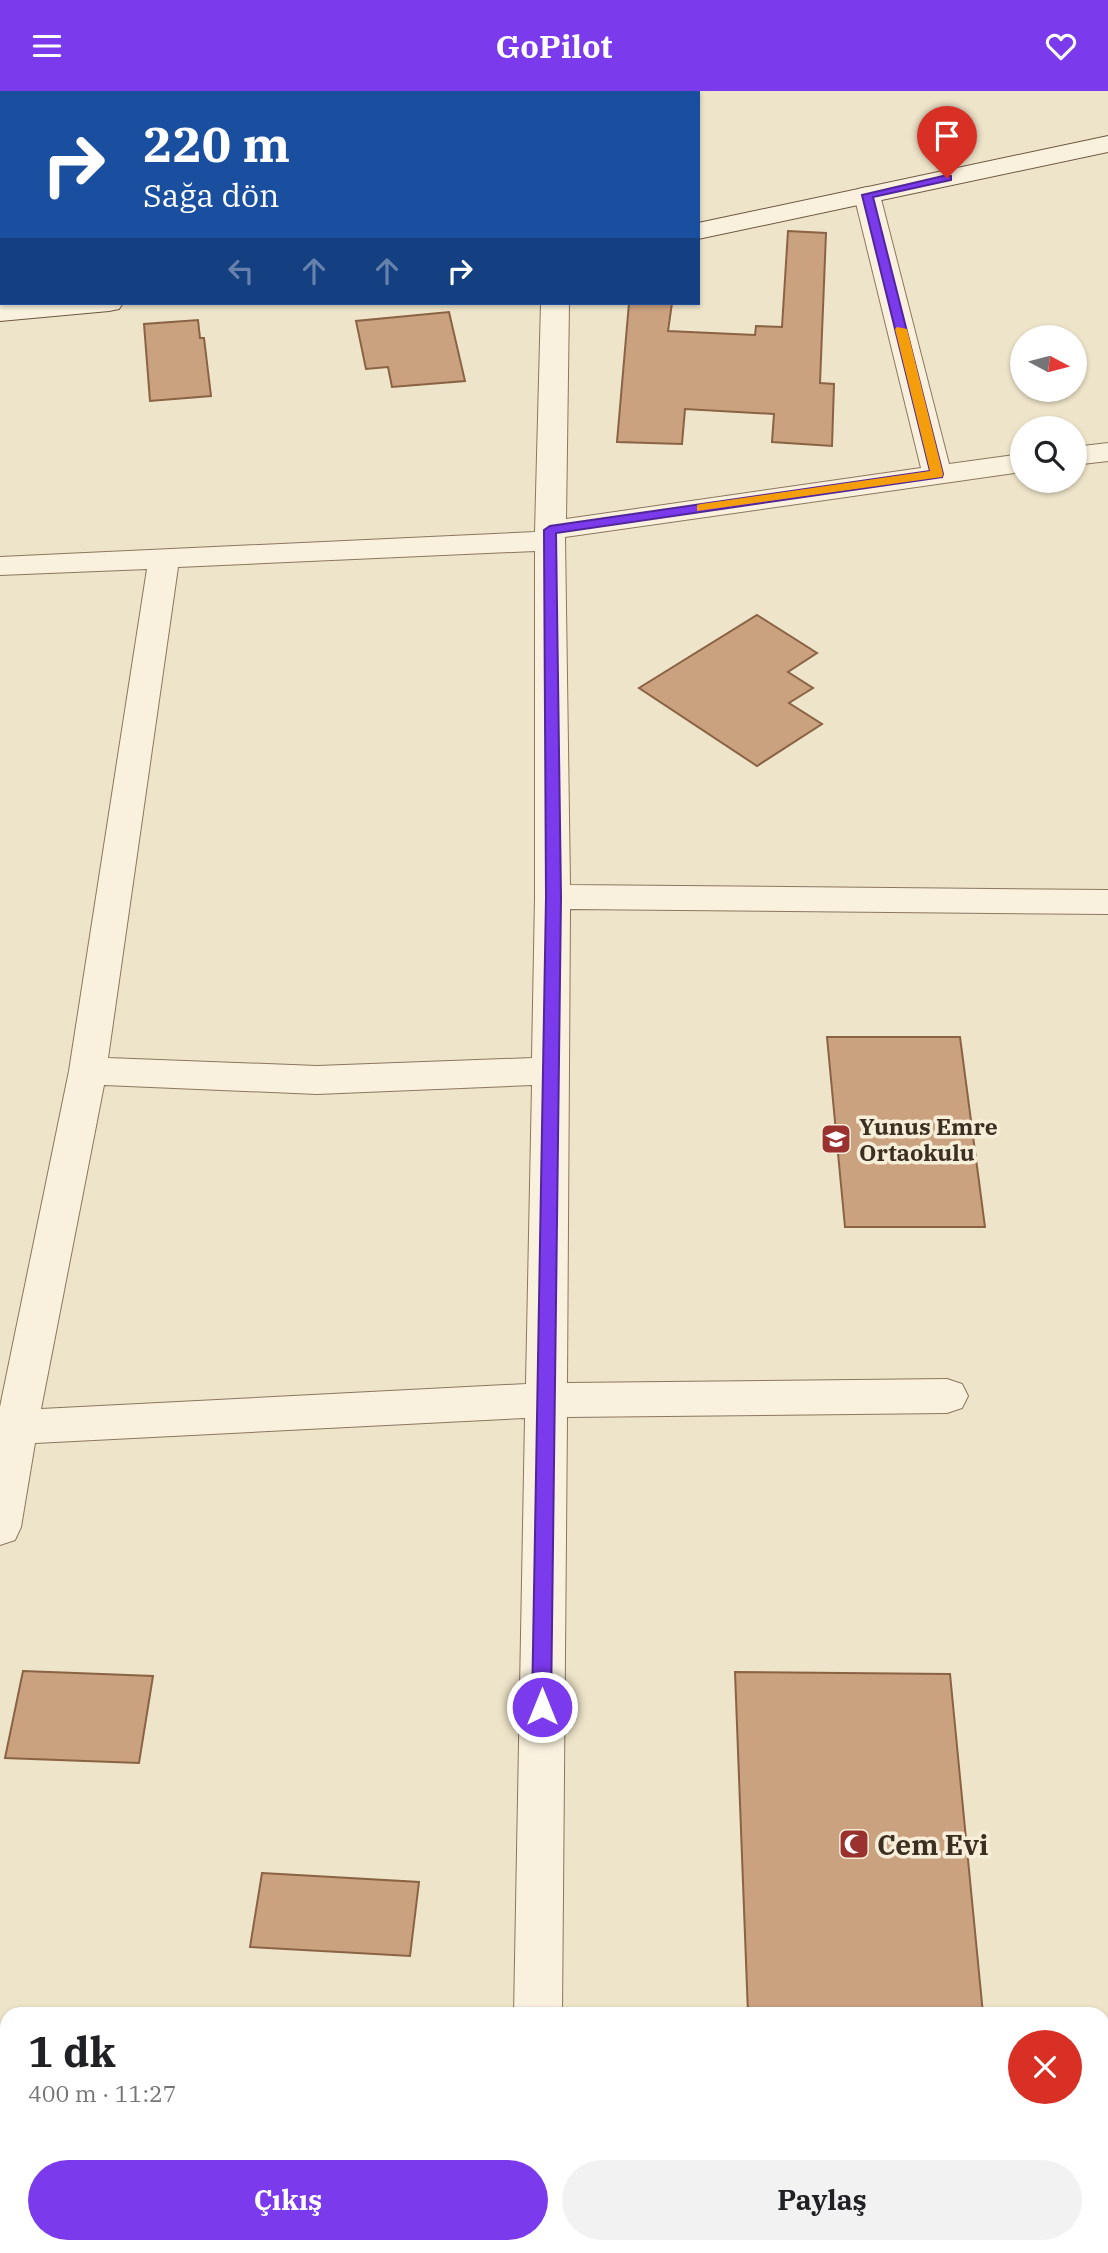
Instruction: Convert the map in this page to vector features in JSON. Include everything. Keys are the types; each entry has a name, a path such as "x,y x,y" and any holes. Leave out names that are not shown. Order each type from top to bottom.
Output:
{"street":[{"path":"700,231 1108,144"},
{"path":"867,195 937,474"},
{"path":"0,313 87,305"},
{"path":"538,2007 553,897 550,535 555,305"},
{"path":"1087,454 1108,452"},
{"path":"0,566 164,559 550,535 1010,465"},
{"path":"0,1527 8,1427 88,1071 164,559"},
{"path":"553,897 1108,902"},
{"path":"88,1071 317,1080 551,1071"},
{"path":"8,1427 545,1400 947,1396"}],"building":[{"path":"788,231 826,233 820,383 834,384 832,446 772,442 774,414 685,409 682,444 617,442 629,305 672,305 668,331 755,335 756,326 782,327"},
{"path":"449,312 465,381 392,387 388,367 366,369 356,321"},
{"path":"198,320 200,338 204,338 211,396 150,401 144,324"},
{"path":"757,615 817,653 788,672 813,688 789,703 822,724 757,766 639,688"},
{"path":"827,1037 960,1037 985,1227 845,1227"},
{"path":"23,1671 153,1676 139,1763 5,1758"},
{"name":"Cem Evi","path":"735,1672 950,1674 982,2007 748,2007"},
{"path":"262,1873 419,1882 410,1956 250,1947"}],"slow traffic":[{"path":"701,508 937,474 901,329"}],"place":[{"name":"Yunus Emre Ortaokulu","path":"836,1139"},
{"name":"Cem Evi","path":"854,1844"}],"route":[{"path":"542,1707 553,897 550,530 937,474 867,195 947,178"}]}
